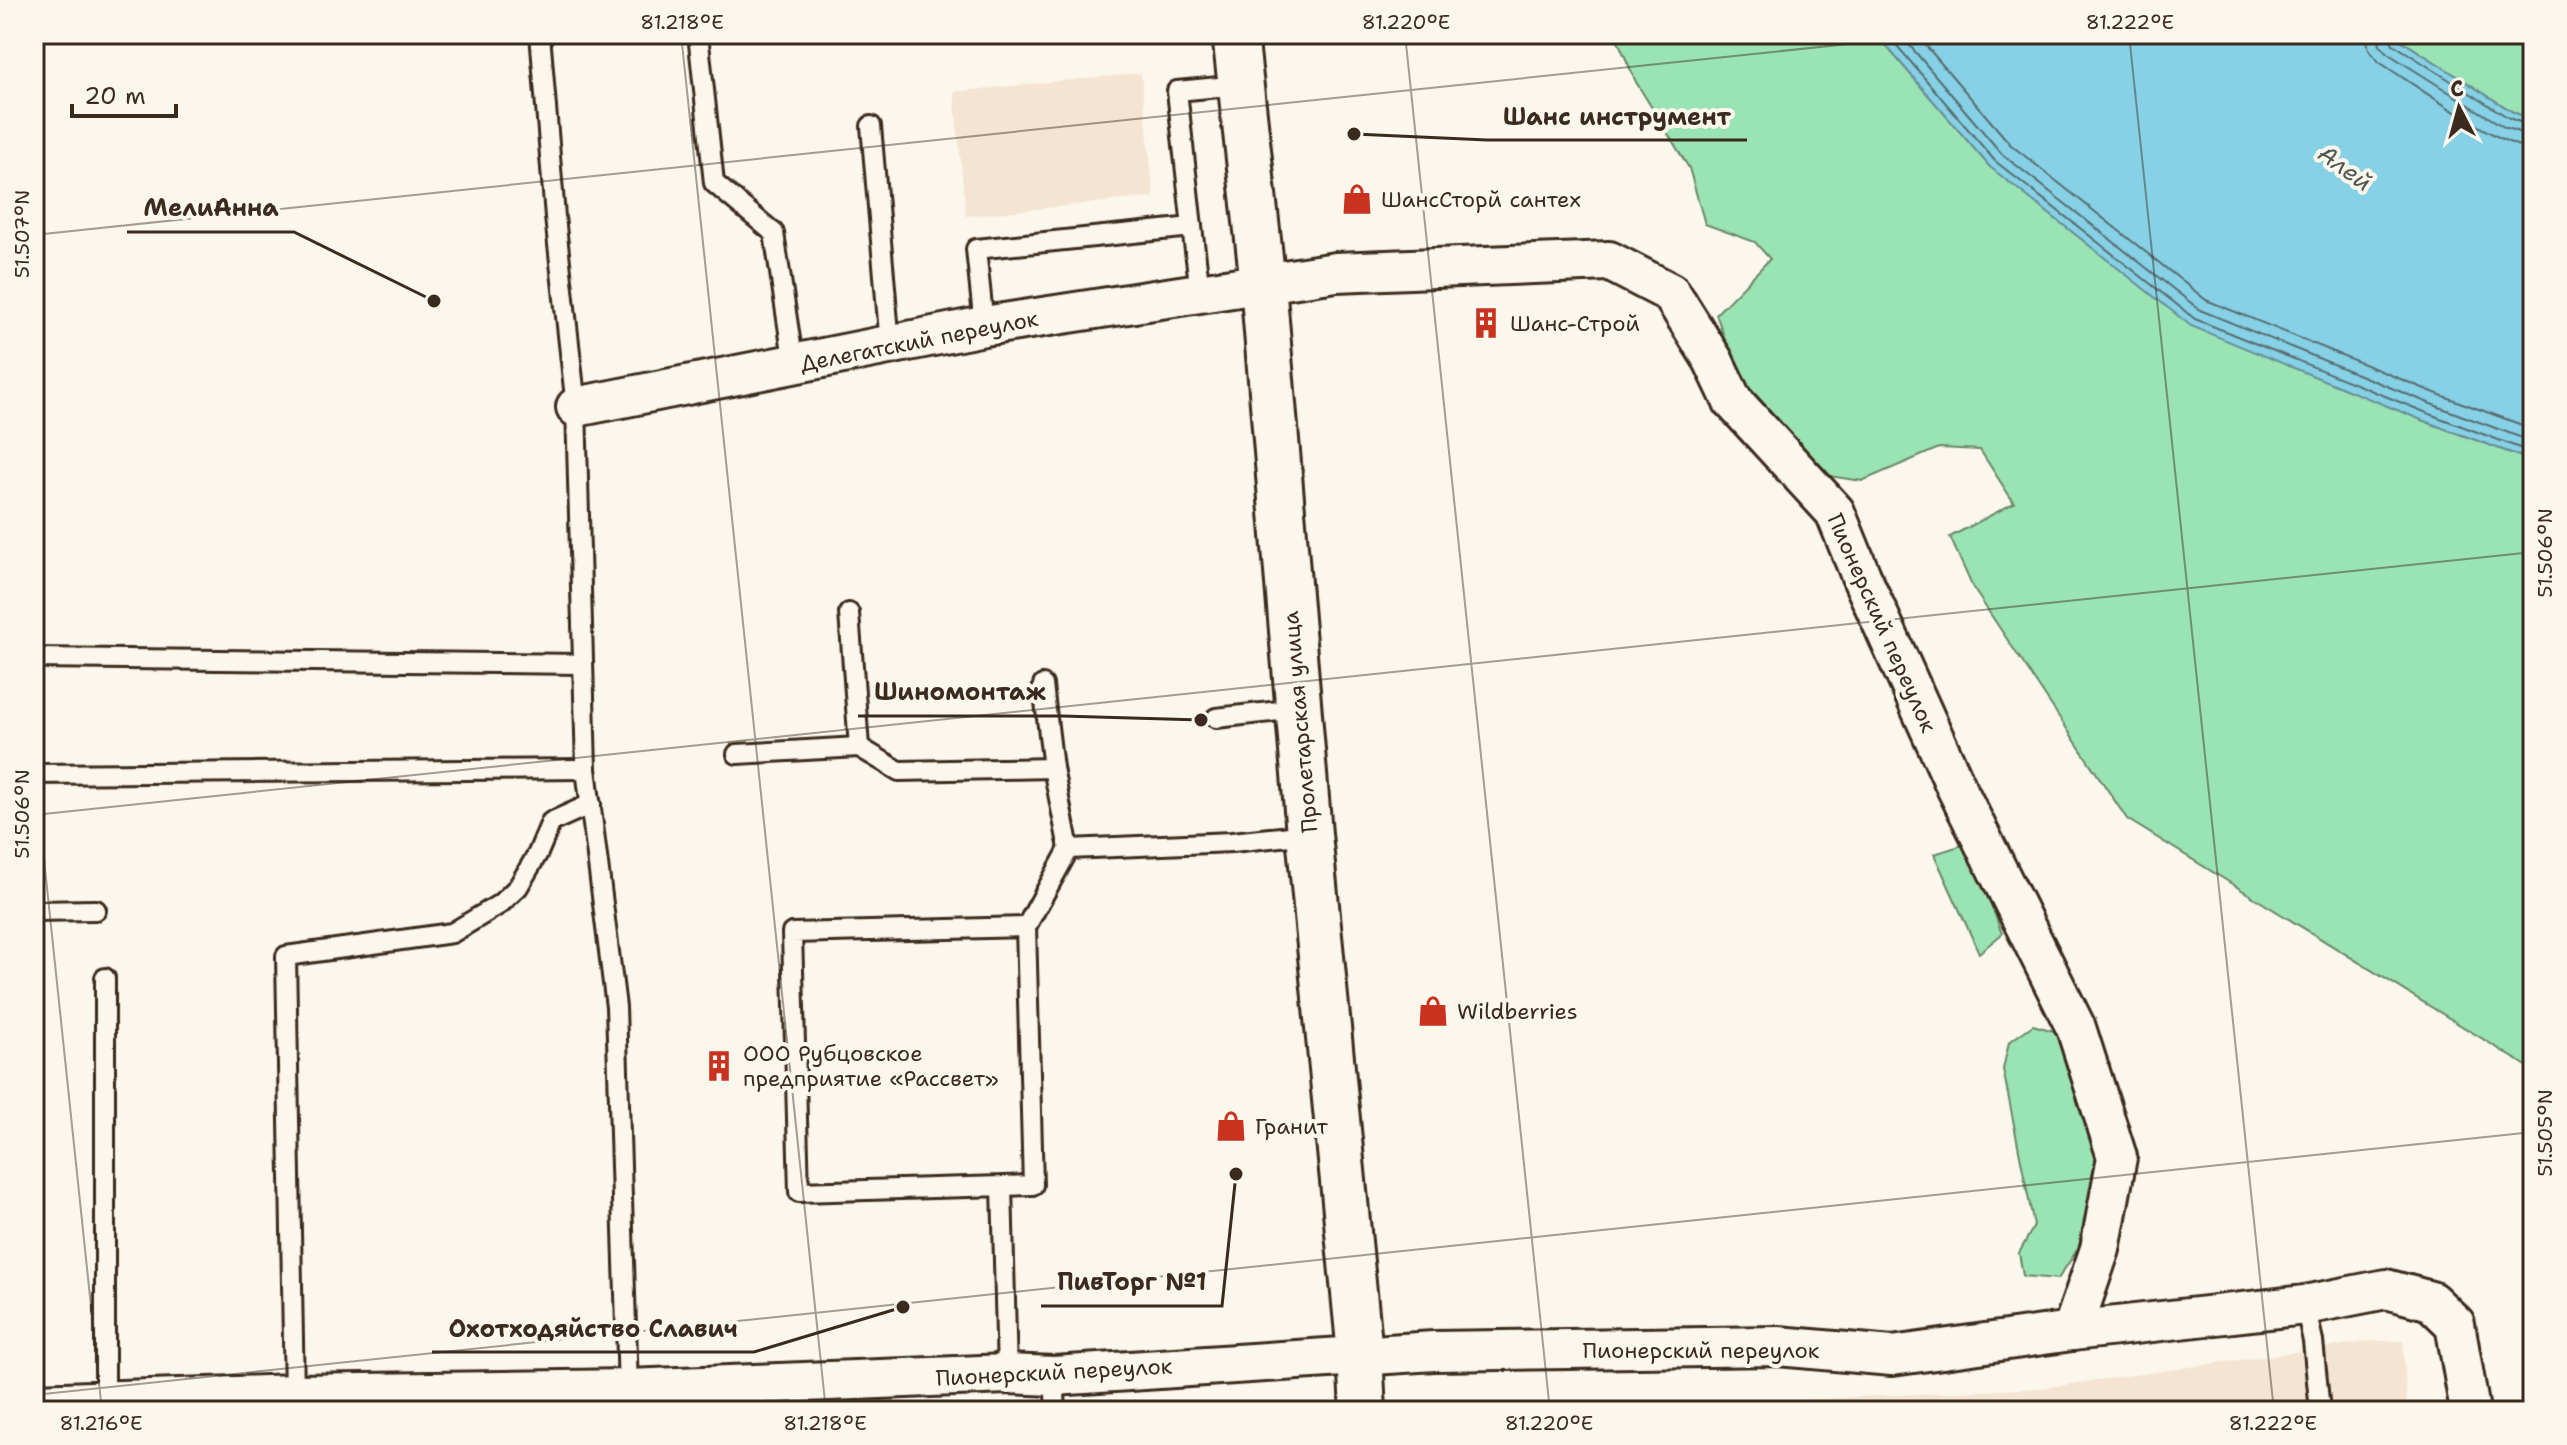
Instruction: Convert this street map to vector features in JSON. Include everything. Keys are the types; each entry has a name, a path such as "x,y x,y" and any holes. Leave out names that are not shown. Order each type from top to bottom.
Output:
{"main road":[{"name":"Пролетарская улица","path":"1235,34 1263,284 1309,834 1363,1411"}],"street":[{"name":"Пионерский переулок","path":"1263,284 1336,272 1609,261 1671,293 1713,360 1732,400 1835,512 1957,789 2076,1028 2117,1157 2100,1249 2072,1331"},
{"name":"Делегатский переулок","path":"576,407 984,326 1200,291 1263,284"},
{"name":"Пионерский переулок","path":"34,1403 294,1394 496,1402 630,1400 1007,1374 1055,1393 1360,1354 1778,1346 1892,1356 2072,1331 2305,1305 2386,1289 2431,1301 2455,1324 2470,1411"}],"lane":[{"path":"540,34 555,217 576,407 586,769 616,1007 630,1400"},
{"path":"698,34 714,183 774,233 794,365"},
{"path":"1200,291 1177,91 1240,85"},
{"path":"871,126 890,345"},
{"path":"984,326 976,249 1192,227"},
{"path":"849,613 859,747"},
{"path":"34,658 582,664"},
{"path":"1026,927 792,933 799,1192 1033,1185 1026,927 1069,849 1053,768 1043,685"},
{"path":"1216,718 1298,709"},
{"path":"737,754 859,747 899,771 1053,768"},
{"path":"34,774 586,769"},
{"path":"294,1394 286,956 452,933 500,904 518,887 538,853 551,822 591,804"},
{"path":"1069,849 1232,842 1309,834"},
{"path":"34,911 96,910"},
{"path":"105,978 105,1400"},
{"path":"1002,1186 1007,1374"},
{"path":"2305,1305 2313,1341 2320,1411"}],"shaded area":[{"path":"1141,73 1154,197 966,216 954,92"},
{"path":"2372,1341 2403,1341 2407,1411 1795,1411 1795,1400 2043,1388"}],"green space":[{"path":"1615,34 1876,34 1990,167 2424,421 2533,461 2533,1070 2127,819 1973,588 1950,537 2014,503 1980,450 1939,448 1862,481 1829,476 1793,448 1743,389 1716,314 1770,259 1755,242 1705,224 1689,168 1636,82"},
{"path":"2391,34 2533,34 2533,120 2513,112"},
{"path":"1969,843 2002,934 1979,953 1934,854"},
{"path":"2033,1025 2061,1033 2063,1055 2094,1124 2101,1186 2079,1247 2058,1279 2023,1276 2019,1253 2034,1226 2003,1069 2009,1042"}],"water":[{"name":"Алей","path":"1876,34 2391,34 2513,112 2533,120 2533,461 2424,421 2191,326 1990,167"}],"place":[{"name":"Шанс инструмент","path":"1354,134"},
{"name":"ШансСторй сантех","path":"1357,199"},
{"name":"МелиАнна","path":"434,301"},
{"name":"Шанс-Строй","path":"1486,323"},
{"name":"Шиномонтаж","path":"1201,720"},
{"name":"Wildberries","path":"1433,1011"},
{"name":"ООО Рубцовское предприятие «Рассвет»","path":"719,1066"},
{"name":"Гранит","path":"1231,1126"},
{"name":"ПивТорг №1","path":"1236,1174"},
{"name":"Охотходяйство Славич","path":"903,1307"}]}
